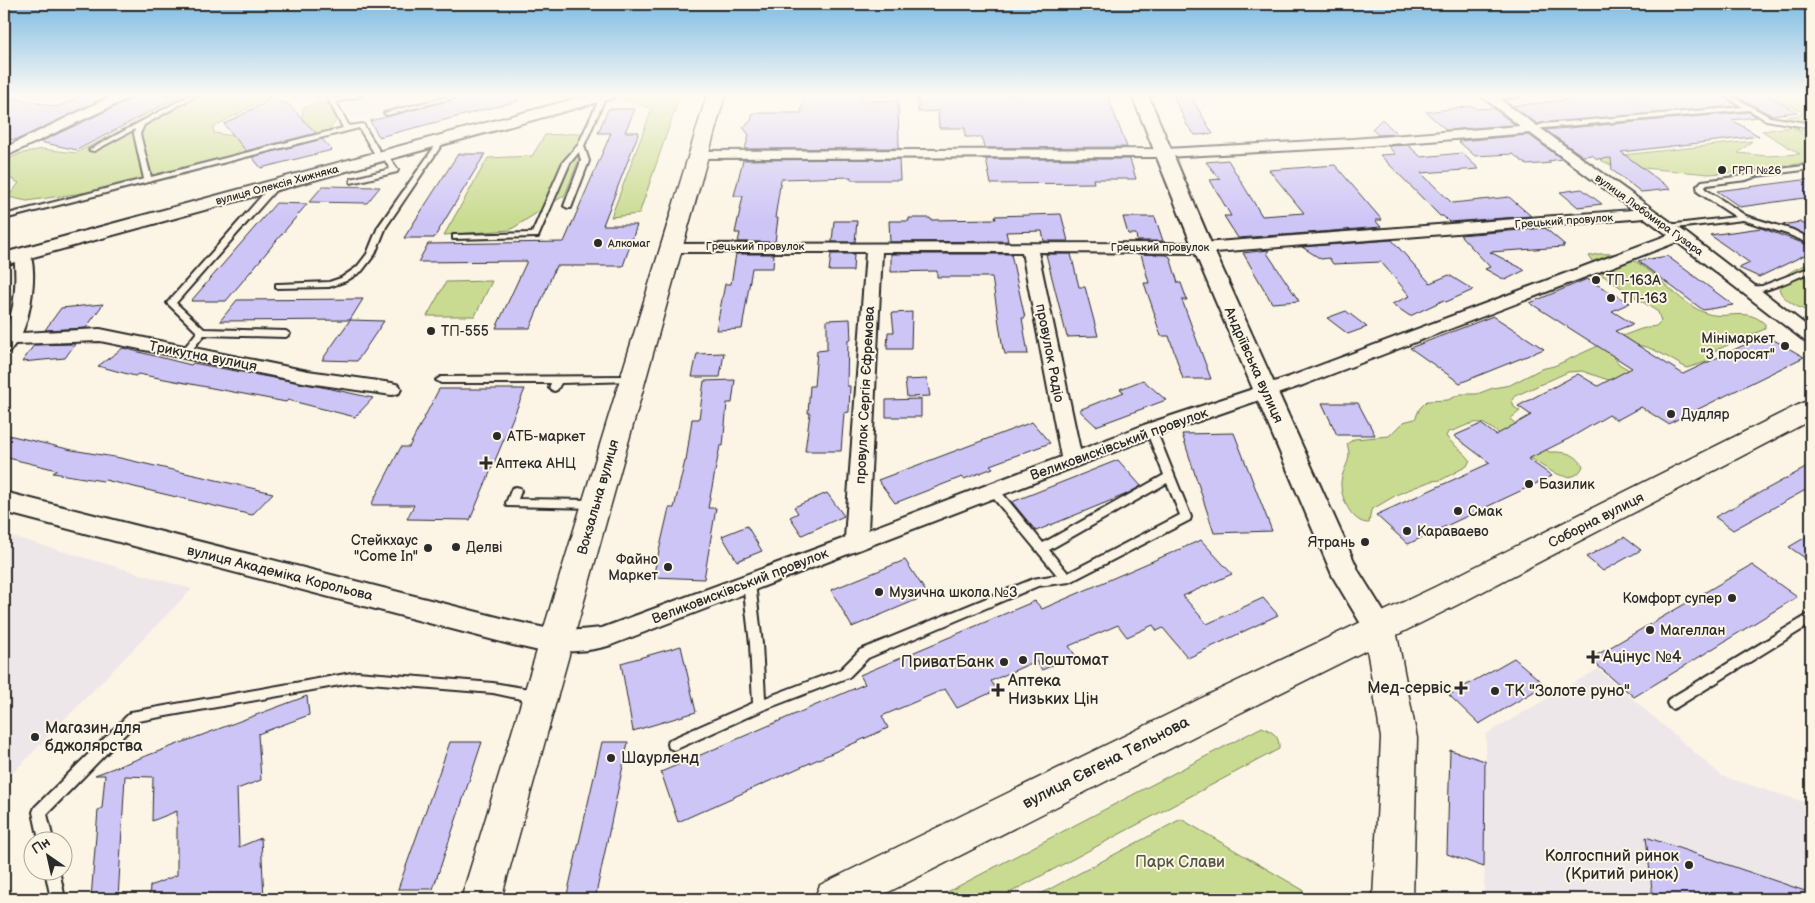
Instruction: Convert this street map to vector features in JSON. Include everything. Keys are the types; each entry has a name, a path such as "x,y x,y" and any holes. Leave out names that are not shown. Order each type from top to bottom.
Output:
{"main road":[{"name":"Вокзальна вулиця","path":"481,899 542,697 670,246 703,137"},
{"name":"Соборна вулиця","path":"1380,630 1811,409"},
{"name":"вулиця Євгена Тельнова","path":"834,899 1230,701 1380,630"},
{"path":"1380,630 1399,738 1393,899"}],"street":[{"path":"4,153 37,137"},
{"name":"вулиця Олексія Хижняка","path":"4,259 452,137"},
{"name":"Андріївська вулиця","path":"1158,137 1203,248 1347,578 1380,630"},
{"path":"698,154 1165,153 1428,137"},
{"name":"вулиця Любомира Гузара","path":"1543,137 1673,231 1811,337"},
{"name":"Грецький провулок","path":"670,246 1203,248 1648,213"},
{"name":"Великовисківський провулок","path":"557,642 603,638 1151,430 1265,392 1673,231"},
{"name":"провулок Сергія Єфремова","path":"856,542 874,247"},
{"name":"провулок Радіо","path":"1029,247 1072,460"},
{"path":"8,343 24,287 22,254"},
{"name":"Трикутна вулиця","path":"8,343 100,335 308,377 392,389"},
{"name":"вулиця Академіка Корольова","path":"4,502 503,631 557,642"}],"lane":[{"path":"92,150 115,137"},
{"path":"138,137 148,180"},
{"path":"4,217 315,137"},
{"path":"354,181 394,170 369,137"},
{"path":"456,237 535,235 566,162 581,146 585,137"},
{"path":"279,286 334,284 361,270 379,242 382,227 442,140"},
{"path":"568,206 585,161 581,146"},
{"path":"1811,167 1755,174 1746,178 1706,183 1701,186 1701,190 1743,218 1790,232 1811,242"},
{"path":"276,185 171,304 202,332 286,334"},
{"path":"1673,231 1743,218"},
{"path":"1748,290 1764,288 1811,269"},
{"path":"185,353 202,332"},
{"path":"441,380 555,384 632,379"},
{"path":"674,744 759,706 845,673 864,654 1038,582 1066,579 1186,517 1151,430"},
{"path":"1041,548 1169,478"},
{"path":"516,491 511,503 596,504"},
{"path":"994,491 1066,579"},
{"path":"749,583 756,644 759,706"},
{"path":"1672,703 1811,618"},
{"path":"44,830 40,812 134,716 357,676 493,688 542,697"},
{"path":"54,880 58,899"}],"shaded area":[{"path":"4,534 192,589 4,782"},
{"name":"Колгоспний ринок (Критий ринок)","path":"1598,669 1722,776 1811,804 1811,899 1484,899 1486,734"}],"green space":[{"path":"107,137 301,137 89,192 27,201 8,197 19,183 4,175 4,161 19,154 42,149 76,153"},
{"path":"544,137 587,137 565,195 510,230 444,235 488,158 532,156"},
{"path":"641,137 665,137 639,214 611,217"},
{"path":"1772,137 1808,137 1811,139 1811,162 1751,171 1709,174 1611,165 1600,160 1605,157 1752,141 1738,153 1767,156 1800,154"},
{"path":"1616,254 1641,265 1681,299 1703,312 1711,315 1742,314 1750,316 1757,318 1765,324 1765,329 1714,351 1710,355 1719,368 1706,362 1687,368 1650,348 1630,346 1622,349 1614,357 1619,364 1631,371 1614,382 1582,371 1568,372 1515,396 1512,400 1514,407 1520,411 1510,419 1549,452 1573,455 1580,461 1583,466 1575,475 1564,476 1550,470 1534,461 1491,428 1481,423 1472,423 1448,432 1446,436 1470,460 1467,466 1441,480 1431,481 1398,494 1371,510 1369,523 1357,519 1348,508 1341,488 1342,476 1349,455 1347,444 1354,439 1389,436 1403,422 1415,419 1420,408 1427,401 1448,400 1461,394 1477,394 1493,388 1510,385 1541,369 1554,366 1609,341 1641,329 1656,326 1661,321 1658,312 1599,273 1589,256"},
{"path":"1811,263 1811,311 1800,308 1790,302 1782,295 1779,289 1783,278 1789,273"},
{"path":"492,281 475,316 427,316 446,282"},
{"path":"1262,727 1275,735 1279,749 998,899 934,899"},
{"name":"Парк Слави","path":"1181,819 1303,890 1302,899 1031,899"}],"building":[{"path":"4,137 23,137 13,140"},
{"path":"50,137 102,137 77,150 40,142"},
{"path":"235,137 300,137 246,151"},
{"path":"609,137 637,137 603,225 637,225 623,266 556,266 530,328 496,328 527,261 418,262 428,244 564,242"},
{"path":"748,137 899,137 899,148 745,149"},
{"path":"982,137 1123,137 1127,147 984,148"},
{"path":"1532,137 1562,159 1548,161 1551,163 1527,165 1513,154 1475,156 1458,141"},
{"path":"1555,137 1749,137 1621,152 1671,189 1641,192 1612,170 1611,158 1597,159 1592,155 1583,156"},
{"path":"322,139 332,150 261,168 252,157"},
{"path":"1408,145 1421,157 1462,153 1479,169 1421,173 1452,203 1509,197 1531,216 1449,222 1443,216 1440,216 1380,155 1395,154 1388,146"},
{"path":"458,154 485,154 434,238 404,238"},
{"path":"899,159 900,180 851,180 851,177 781,179 775,218 778,218 775,242 738,242 740,233 735,233 743,196 734,196 743,160"},
{"path":"986,159 1130,159 1136,179 1093,179 1094,183 991,184"},
{"path":"1228,160 1262,216 1304,213 1269,170 1335,165 1382,220 1375,220 1381,227 1283,235 1281,233 1279,235 1238,238 1224,216 1231,216 1210,180 1220,179 1206,162"},
{"path":"1811,179 1811,197 1740,207 1717,191"},
{"path":"323,186 380,187 367,203 309,202"},
{"path":"1582,189 1602,204 1578,207 1560,192"},
{"path":"276,203 307,204 226,301 191,301"},
{"path":"1061,214 1068,241 1044,241 1042,231 1006,232 1008,241 890,242 889,221 909,221 909,218 930,218 931,220 996,219 995,216"},
{"path":"1123,217 1155,217 1163,241 1137,241 1136,234 1128,234"},
{"path":"834,221 857,221 855,242 832,242"},
{"path":"1800,222 1811,228 1811,237 1782,225"},
{"path":"1545,228 1565,245 1562,245 1564,247 1490,252 1525,270 1505,280 1485,269 1490,267 1460,235"},
{"path":"1761,228 1811,246 1811,252 1759,277 1739,268 1750,263 1710,235"},
{"path":"1392,240 1430,283 1449,275 1473,290 1446,302 1444,300 1410,316 1392,304 1410,296 1381,262 1333,264 1329,258 1321,259 1302,247"},
{"path":"1269,250 1267,253 1299,301 1272,303 1243,253"},
{"path":"736,254 774,254 773,268 752,268 742,329 716,330 725,284 731,284"},
{"path":"831,254 854,254 853,271 829,271"},
{"path":"891,254 1011,254 1025,318 1022,318 1028,354 1005,354 1003,350 992,277 937,277 937,271 891,272"},
{"path":"1046,254 1071,254 1079,287 1085,287 1098,336 1067,337"},
{"path":"1141,254 1167,255 1170,257 1178,283 1181,283 1187,300 1182,300 1211,379 1183,379 1169,336 1161,336 1144,283 1149,283"},
{"path":"1667,256 1733,305 1703,310 1638,261"},
{"path":"1587,279 1630,303 1612,311 1633,324 1615,331 1683,374 1765,335 1804,357 1668,424 1641,407 1617,420 1609,415 1570,438 1528,459 1552,476 1408,544 1376,515 1490,463 1454,436 1481,424 1496,435 1531,415 1518,406 1578,374 1598,386 1632,368 1530,303"},
{"path":"363,299 350,320 220,321 237,300"},
{"path":"103,304 86,328 45,330 61,308"},
{"path":"1346,311 1367,327 1348,334 1327,318"},
{"path":"912,312 911,349 887,349 888,332 894,332 892,313"},
{"path":"1493,316 1544,349 1460,383 1410,348"},
{"path":"850,319 851,340 848,340 847,386 850,386 849,412 844,413 841,451 805,451 810,413 808,413 810,386 814,386 817,351 827,350 827,320"},
{"path":"350,320 384,321 357,361 322,360"},
{"path":"75,344 65,358 22,362 34,345"},
{"path":"123,348 191,365 193,363 373,398 355,417 288,400 286,402 138,374 135,376 98,366"},
{"path":"724,353 720,377 692,377 697,354"},
{"path":"927,379 930,396 907,397 905,380"},
{"path":"735,380 732,403 727,403 723,446 720,446 708,508 716,508 704,579 653,577 669,508 674,508 686,461 692,419 699,419 704,381"},
{"path":"1143,380 1166,400 1096,426 1079,410 1124,392 1120,389"},
{"path":"439,389 525,389 470,520 407,519 414,505 371,505 401,447 409,447"},
{"path":"921,399 921,417 886,417 886,400"},
{"path":"1322,403 1358,403 1375,435 1337,435"},
{"path":"1032,422 1050,443 990,465 993,468 964,479 962,477 895,503 878,480"},
{"path":"1234,433 1272,531 1214,533 1182,434"},
{"path":"4,434 273,493 252,515 105,480 53,473 57,470 4,457"},
{"path":"1118,460 1141,486 1127,494 1036,531 1012,502"},
{"path":"1811,465 1811,487 1733,530 1715,517"},
{"path":"827,493 844,516 802,535 790,517 798,513 794,507"},
{"path":"747,526 762,551 737,561 722,536"},
{"path":"1811,534 1811,562 1789,547"},
{"path":"1624,537 1641,550 1603,571 1586,557"},
{"path":"1201,540 1232,574 1183,596 1207,624 1263,598 1278,615 1188,658 1163,628 1157,631 1153,625 1127,637 1118,625 1069,646 1075,655 1042,670 1036,661 991,681 997,690 957,708 945,689 882,716 888,728 678,822 661,772 865,684 860,675 1035,601 1042,609"},
{"name":"Музична школа №3","path":"905,560 928,595 852,627 831,590"},
{"path":"1752,565 1797,597 1634,697 1590,659"},
{"path":"681,646 696,712 633,731 621,663"},
{"name":"ТК \"Золоте руно\"","path":"1514,658 1545,685 1479,724 1449,695"},
{"path":"307,696 309,715 258,734 261,780 237,789 239,847 261,838 264,899 149,899 150,886 177,875 177,811 152,821 153,777 125,776 118,899 91,899 98,810 102,808 105,775 95,775"},
{"path":"450,742 482,742 433,889 398,889"},
{"path":"602,742 628,742 595,899 566,899"},
{"path":"1450,750 1485,761 1484,867 1447,854"},
{"name":"Колгоспний ринок (Критий ринок)","path":"1646,837 1811,893 1811,899 1653,899"}],"place":[{"name":"ГРП №26","path":"1722,170"},
{"name":"Алкомаг","path":"598,243"},
{"name":"ТП-163А","path":"1596,280"},
{"name":"ТП-163","path":"1611,298"},
{"name":"ТП-555","path":"431,331"},
{"name":"Мінімаркет \"3 поросят\"","path":"1785,346"},
{"name":"Дудляр","path":"1671,414"},
{"name":"АТБ-маркет","path":"497,436"},
{"name":"Аптека АНЦ","path":"486,463"},
{"name":"Базилик","path":"1529,484"},
{"name":"Смак","path":"1458,511"},
{"name":"Караваево","path":"1407,531"},
{"name":"Ятрань","path":"1365,542"},
{"name":"Делві","path":"456,547"},
{"name":"Стейкхаус \"Come In\"","path":"428,548"},
{"name":"Файно Маркет","path":"668,567"},
{"name":"Музична школа №3","path":"879,592"},
{"name":"Комфорт супер","path":"1732,598"},
{"name":"Магеллан","path":"1650,630"},
{"name":"Ацінус №4","path":"1593,657"},
{"name":"Поштомат","path":"1023,660"},
{"name":"ПриватБанк","path":"1004,662"},
{"name":"Мед-сервіс","path":"1461,688"},
{"name":"Аптека Низьких Цін","path":"998,690"},
{"name":"ТК \"Золоте руно\"","path":"1495,691"},
{"name":"Магазин для бджолярства","path":"35,737"},
{"name":"Шаурленд","path":"611,758"},
{"name":"Колгоспний ринок (Критий ринок)","path":"1689,865"}]}
